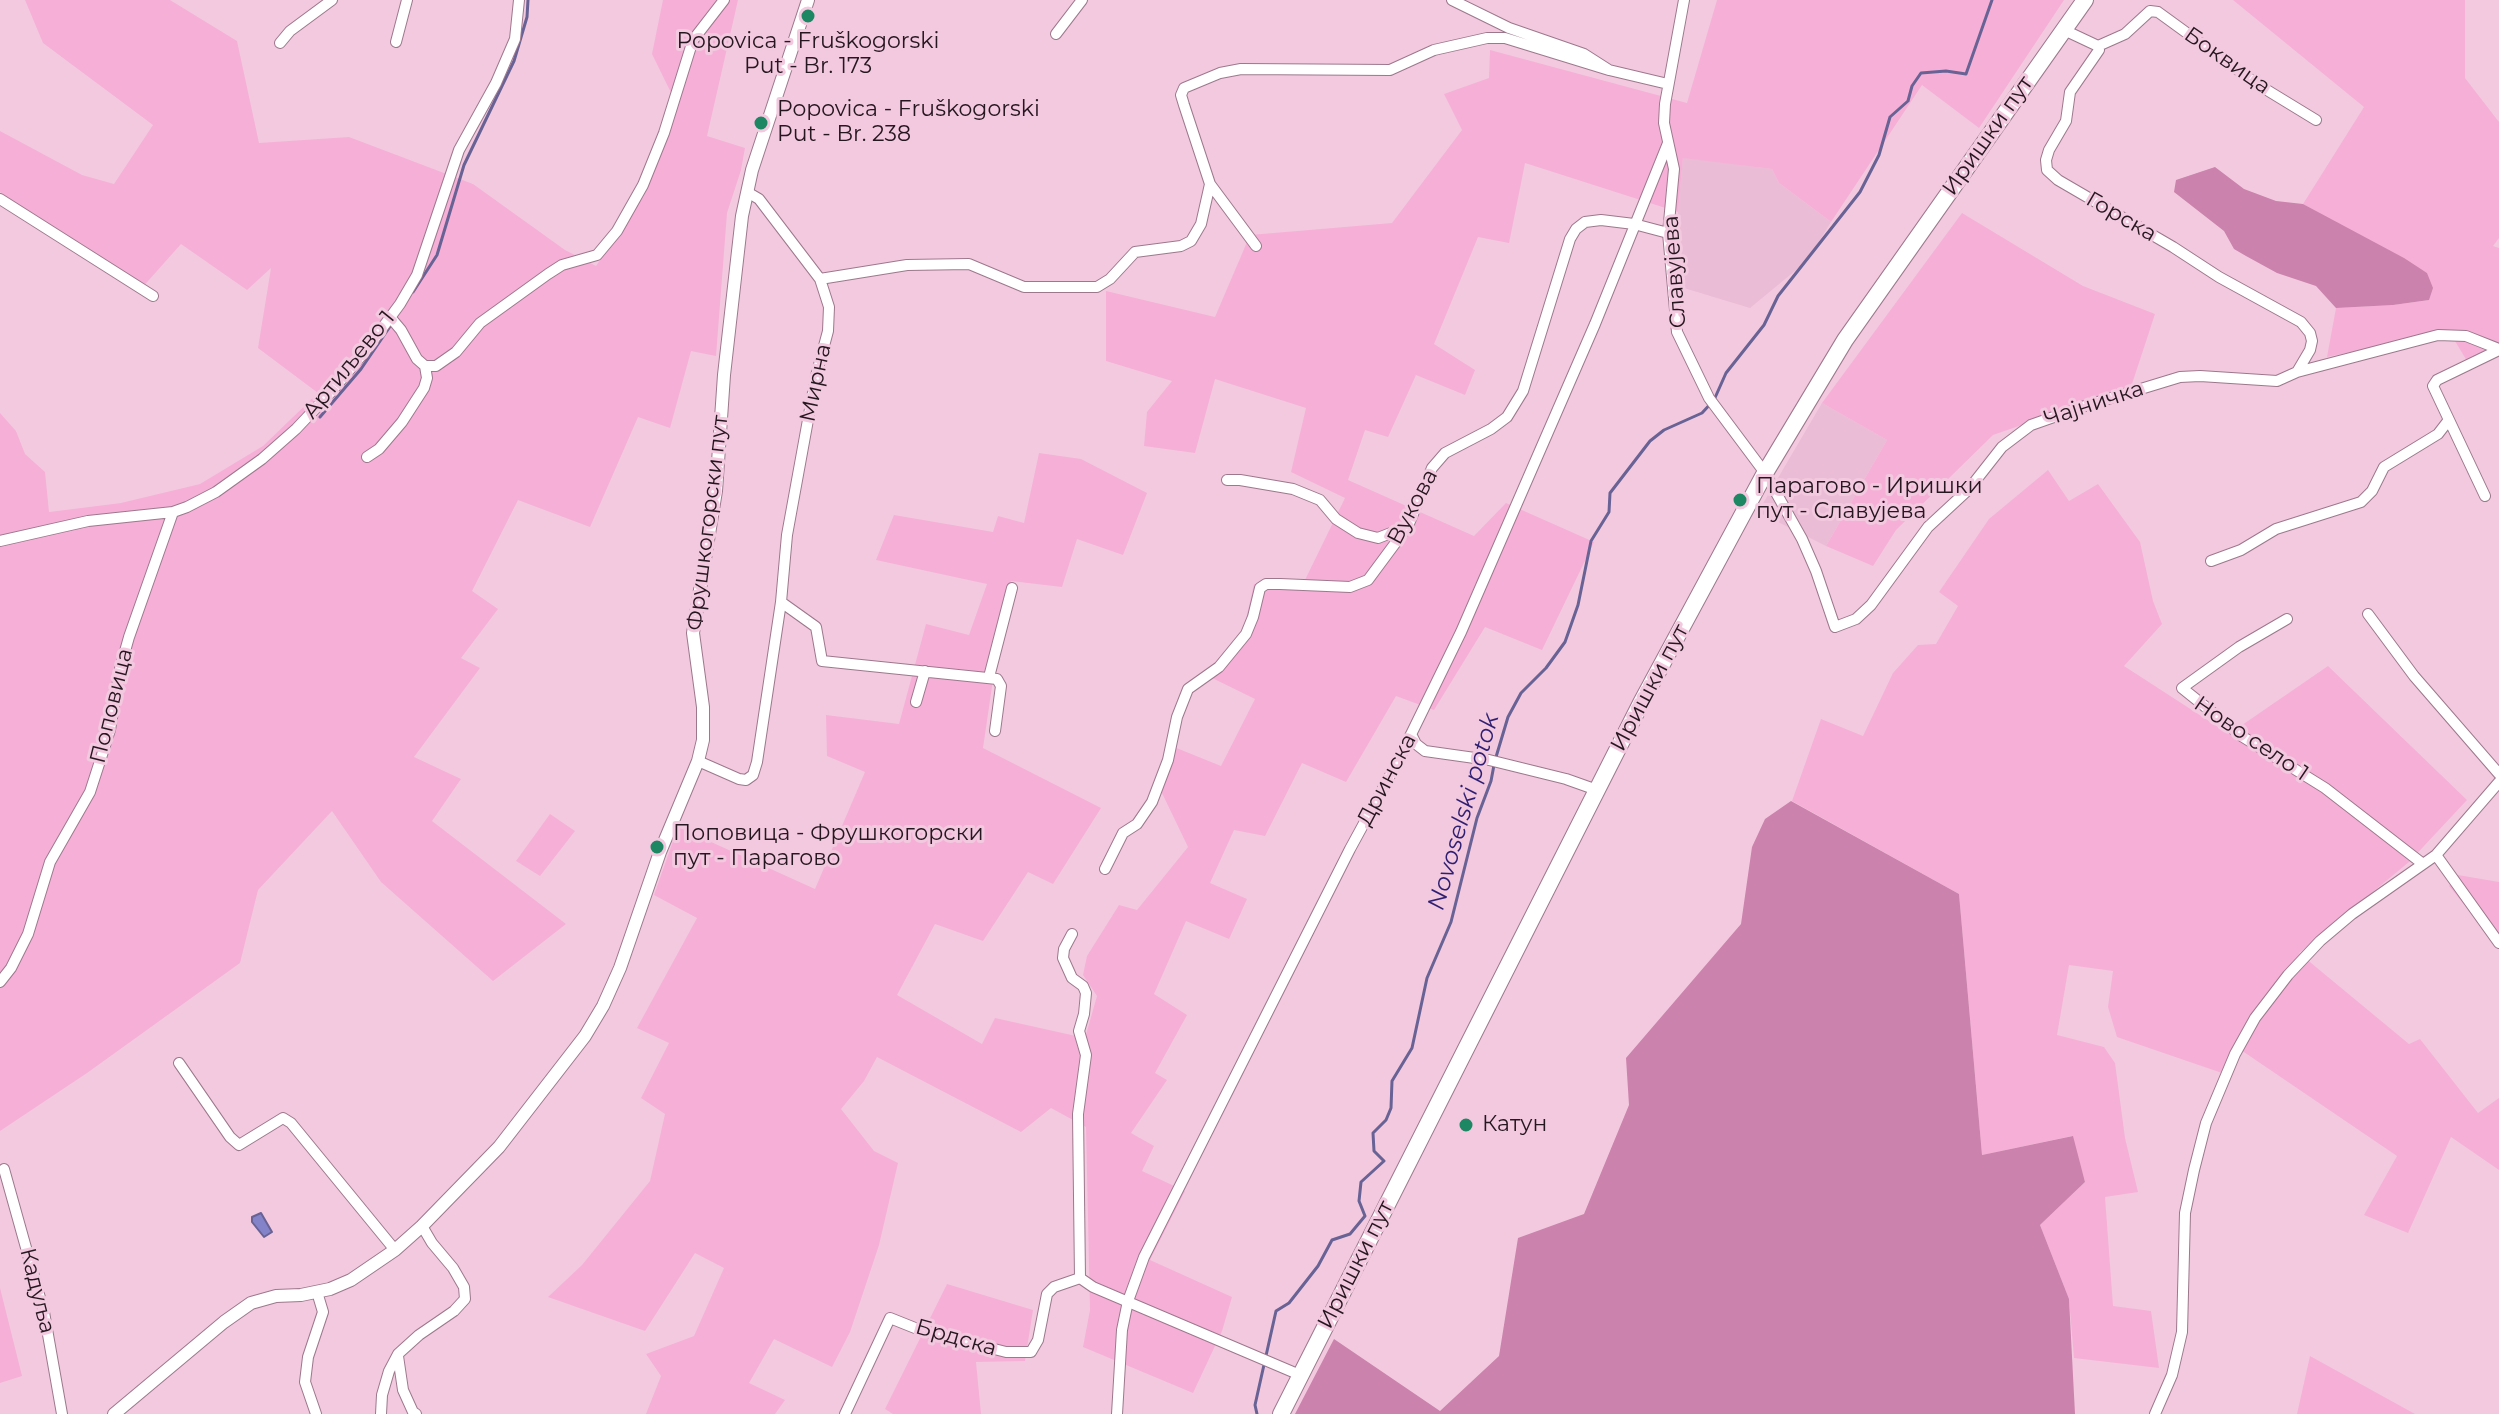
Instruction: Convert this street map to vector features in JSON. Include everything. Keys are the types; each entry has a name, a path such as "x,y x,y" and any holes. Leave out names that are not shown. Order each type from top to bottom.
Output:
{"main road":[{"name":"Иришки пут","path":"1281,1414 1597,790 1765,473 1845,340 2085,0"}],"street":[{"path":"280,43 290,31 332,0"},
{"path":"396,42 407,0"},
{"name":"Артиљево 1","path":"0,541 88,521 173,512 216,492 262,459 296,429 331,392 390,317 417,275 459,150 496,83 515,39 519,0"},
{"path":"425,366 436,366 456,352 480,323 548,274 562,265 597,255 617,231 643,185 664,133 693,40 724,0"},
{"name":"Фрушкогорски пут","path":"114,1414 251,1303 276,1296 317,1292 351,1280 395,1250 499,1147 585,1036 603,1006 620,968 660,852 698,761 703,740 703,707 693,633 716,491 724,375 747,192 808,0"},
{"path":"1056,34 1082,0"},
{"path":"1452,0 1509,28 1584,54 1609,70"},
{"name":"Славујева","path":"1684,0 1664,123 1674,169 1668,233 1677,332 1709,398 1765,473 1816,571 1835,627"},
{"name":"Боквица","path":"2098,46 2125,34 2150,11 2158,12 2257,84 2316,120"},
{"path":"2064,30 2098,46"},
{"path":"1256,246 1210,184 1181,95 1184,88 1220,73 1241,69 1390,70 1434,50 1487,38 1505,38 1590,66 1668,84"},
{"name":"Горска","path":"2098,46 2098,54 2070,92 2066,121 2049,150 2047,170 2058,180 2219,277 2301,322 2307,327 2312,341 2297,372"},
{"name":"Дринска","path":"1117,1414 1119,1357 1128,1301 1144,1257 1350,849 1399,759 1502,542 1668,143"},
{"path":"820,279 907,265 969,264 1024,287 1097,287 1110,279 1135,252 1181,246 1191,241 1201,224 1210,184"},
{"name":"Мирна","path":"698,761 746,780 753,775 757,762 781,602 787,535 816,376 828,331 829,307 820,279 759,199 747,192"},
{"path":"0,199 153,296"},
{"name":"Вукова","path":"1105,869 1123,833 1137,824 1152,802 1168,760 1177,717 1188,689 1206,679 1237,647 1253,617 1260,588 1266,584 1350,587 1362,584 1373,575 1408,526 1432,468 1445,453 1507,417 1516,405 1532,365 1570,239 1576,229 1585,222 1601,220 1668,233"},
{"path":"367,457 379,449 402,422 427,378 425,366 417,359 390,317"},
{"name":"Чајничка","path":"1835,627 1856,619 1871,605 1928,527 1969,489 2002,447 2031,425 2180,377 2277,381 2297,372 2438,335 2466,336 2499,350"},
{"path":"2485,496 2433,389 2434,383 2445,376 2499,350"},
{"path":"2211,561 2241,550 2276,529 2361,502 2372,491 2384,467 2438,434 2448,421"},
{"path":"1227,480 1253,482 1306,494 1320,500 1336,519 1358,533 1378,538 1408,526"},
{"name":"Поповица","path":"0,982 11,968 28,934 50,862 90,792 110,730 120,669 129,637 141,611 173,512"},
{"path":"989,677 1012,588"},
{"path":"781,602 816,627 822,661 997,679 1001,686 995,731"},
{"path":"2368,614 2414,676 2499,774"},
{"name":"Ново село 1","path":"2287,619 2239,647 2182,688 2243,737 2325,788 2423,864"},
{"path":"916,702 925,671"},
{"path":"1411,734 1416,744 1425,751"},
{"path":"1399,759 1425,751 1489,760 1597,790"},
{"path":"2155,1414 2172,1375 2182,1332 2185,1213 2194,1170 2206,1123 2235,1054 2255,1018 2288,975 2320,941 2352,914 2436,855 2499,782"},
{"path":"2436,855 2499,943"},
{"path":"1072,934 1063,958 1072,978 1083,986 1086,993 1079,1031 1086,1055 1078,1114 1080,1278 1093,1287 1300,1375"},
{"path":"179,1063 230,1137 239,1145 283,1118 291,1123 395,1250"},
{"name":"Кадуља","path":"4,1169 44,1312 62,1414"},
{"path":"381,1414 382,1395 398,1354 465,1299 464,1287 422,1226"},
{"name":"Брдска","path":"845,1414 890,1318 920,1330 1006,1352 1031,1352 1038,1340 1047,1294 1054,1287 1080,1278"},
{"path":"316,1414 305,1382 308,1357 323,1312 317,1292"},
{"path":"398,1354 403,1390 416,1414"}],"shaded area":[{"path":"25,0 170,0 237,41 259,143 349,137 473,184 565,250 596,266 644,196 678,107 652,54 663,0 738,0 707,136 745,148 727,213 716,356 691,351 670,428 638,417 590,527 518,500 472,591 498,609 461,658 480,668 414,757 461,779 432,821 566,924 493,981 381,882 332,811 258,890 240,963 0,1131 0,413 16,431 25,454 45,472 49,512 121,503 200,484 263,446 318,393 258,348 271,268 247,290 181,244 140,290 0,192 0,131 82,175 114,184 153,125 43,43"},
{"path":"1717,0 2064,0 1979,128 1922,85 1831,222 1779,183 1772,169 1683,158 1678,212 1525,163 1509,243 1478,237 1434,344 1475,370 1465,395 1416,375 1388,437 1365,430 1348,480 1474,536 1506,503 1594,542 1542,650 1485,627 1434,710 1396,696 1346,782 1302,763 1265,836 1234,830 1210,883 1247,899 1229,939 1186,921 1154,994 1187,1015 1155,1073 1167,1080 1131,1133 1154,1146 1142,1171 1185,1191 1150,1260 1232,1297 1222,1331 1193,1393 1083,1347 1090,1310 1086,1127 1051,1108 1021,1132 877,1057 864,1081 841,1109 874,1151 898,1163 879,1245 850,1332 832,1367 774,1339 749,1383 785,1400 775,1414 646,1414 661,1376 646,1354 694,1336 724,1268 695,1253 645,1331 548,1297 582,1265 650,1181 665,1114 641,1098 669,1043 637,1028 697,918 654,895 678,827 815,889 865,772 827,756 826,715 899,724 926,624 969,635 987,584 876,560 894,515 993,532 998,516 1024,523 1039,453 1081,459 1147,493 1123,555 1077,539 1062,587 1011,581 984,673 994,673 983,748 1101,808 1053,884 1028,872 983,941 935,924 897,995 982,1044 995,1018 1085,1038 1097,996 1083,975 1087,956 1119,905 1137,910 1188,847 1161,791 1174,747 1221,766 1255,699 1204,674 1243,632 1254,584 1303,584 1345,498 1291,472 1306,408 1215,379 1195,453 1144,446 1147,412 1172,381 1106,361 1106,291 1215,317 1250,235 1392,223 1462,130 1444,94 1489,78 1490,50 1687,103"},
{"path":"2233,0 2465,0 2465,78 2499,122 2499,238 2493,246 2499,248 2499,344 2467,361 2449,331 2327,357 2336,308 2429,300 2427,273 2303,204 2364,107"},
{"path":"1683,157 1772,169 1779,183 1831,222 1807,261 1750,308 1684,288 1678,212"},
{"path":"2215,167 2244,189 2276,201 2303,204 2404,258 2427,273 2433,288 2429,300 2336,308 2316,286 2277,273 2234,249 2224,231 2174,192 2176,180"},
{"path":"1962,213 2083,286 2155,314 2131,387 1993,435 1896,530 1873,566 1826,546 1887,440 1822,403"},
{"path":"1822,403 1887,440 1826,546 1758,512"},
{"path":"2048,470 2069,501 2098,484 2140,542 2153,601 2162,624 2124,666 2229,734 2328,666 2467,800 2409,862 2299,953 2409,1044 2420,1039 2478,1113 2499,1098 2499,1170 2451,1137 2408,1233 2364,1215 2397,1156 2235,1046 2222,1073 2117,1037 2108,1007 2113,971 2069,965 2057,1035 2104,1047 2115,1063 2125,1138 2138,1192 2105,1197 2113,1306 2151,1311 2159,1368 2074,1358 2069,1299 2040,1225 2085,1182 2072,1136 1982,1155 1959,894 1792,801 1821,719 1863,736 1893,673 1918,645 1936,644 1958,606 1939,592 1989,519"},
{"path":"1791,801 1959,894 1982,1155 2073,1136 2085,1182 2040,1225 2069,1299 2075,1414 1295,1414 1334,1339 1440,1411 1499,1356 1518,1238 1584,1214 1629,1105 1626,1058 1741,924 1752,847 1765,819"},
{"path":"550,814 575,831 540,876 516,861"},
{"path":"2458,875 2499,882 2499,947 2449,886"},
{"path":"261,1213 272,1232 264,1237 252,1222 252,1217"},
{"path":"947,1284 1033,1310 1025,1361 976,1362 981,1414 893,1414 885,1409"},
{"path":"0,1288 22,1376 0,1383"},
{"path":"2310,1356 2415,1414 2297,1414"}],"waterway":[{"path":"413,292 437,255 464,165 514,61 527,17 528,0"},
{"name":"Novoselski potok","path":"1496,757 1508,717 1521,693 1546,668 1565,642 1578,605 1591,541 1609,512 1610,493 1650,441 1664,430 1702,413 1714,400 1726,373 1764,325 1778,296 1860,192 1879,155 1890,117 1908,101 1912,86 1921,73 1946,71 1966,74 1992,0"},
{"path":"320,417 361,369 391,325"},
{"name":"Novoselski potok","path":"1257,1414 1255,1405 1276,1311 1289,1303 1318,1266 1332,1240 1350,1234 1365,1216 1359,1201 1361,1182 1384,1161 1374,1151 1373,1133 1386,1120 1391,1108 1392,1081 1412,1048 1427,978 1451,922 1494,765"}],"place":[{"name":"Popovica - Fruškogorski Put - Br. 173","path":"808,16"},
{"name":"Popovica - Fruškogorski Put - Br. 238","path":"761,123"},
{"name":"Парагово - Иришки пут - Славујева","path":"1740,500"},
{"name":"Поповица - Фрушкогорски пут - Парагово","path":"657,847"},
{"name":"Катун","path":"1466,1125"}]}
